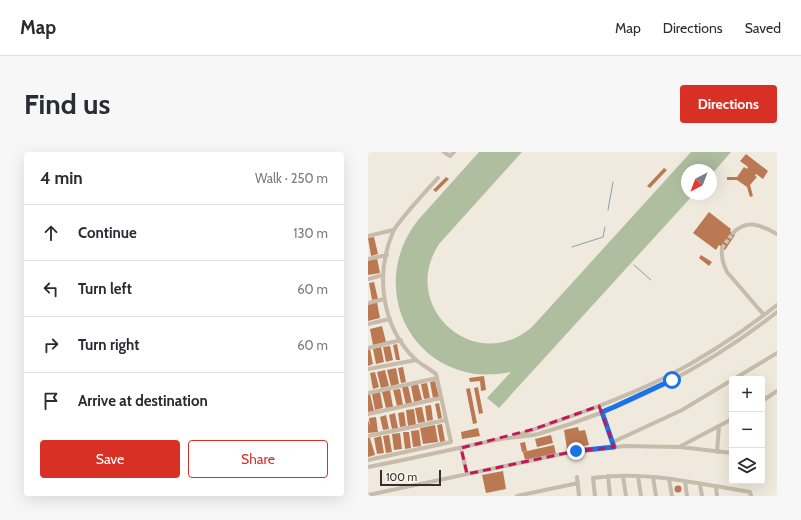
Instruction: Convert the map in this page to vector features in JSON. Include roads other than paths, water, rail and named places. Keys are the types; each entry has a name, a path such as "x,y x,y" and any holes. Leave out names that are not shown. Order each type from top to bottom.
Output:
{"street":[{"path":"444,152 450,156 454,152"},
{"path":"368,460 451,442 436,374 416,360 401,340 390,319 384,300 383,275 386,255 393,230 438,178"},
{"path":"733,233 740,227 748,225 763,227 777,234"},
{"path":"368,236 393,230"},
{"path":"722,248 721,256 728,272 764,315"},
{"path":"368,259 386,255"},
{"path":"368,279 383,275"},
{"path":"368,303 384,300"},
{"path":"508,438 599,406 669,375 735,336 777,305"},
{"path":"368,467 508,438 536,434 602,412 650,391 693,368 738,340 777,312"},
{"path":"368,324 390,319"},
{"path":"368,348 401,340"},
{"path":"740,376 777,353"},
{"path":"368,369 416,360"},
{"path":"368,393 437,378"},
{"path":"613,442 682,410 729,382"},
{"path":"765,399 777,391"},
{"path":"368,414 441,398"},
{"path":"599,406 614,447"},
{"path":"368,436 446,420"},
{"path":"680,447 729,421"},
{"path":"718,452 719,426"},
{"path":"368,495 576,451 625,446 680,447 729,454"},
{"path":"461,448 467,474"},
{"path":"608,476 610,496"},
{"path":"595,496 593,478 608,476 653,476 750,492 751,496"},
{"path":"623,476 626,496"},
{"path":"638,476 641,496"},
{"path":"653,476 656,496"},
{"path":"577,477 579,496"},
{"path":"669,479 672,496"},
{"path":"685,481 687,496"},
{"path":"521,496 538,494 578,483"},
{"path":"700,484 702,496"},
{"path":"716,487 717,496"}],"waterway":[{"path":"608,210 613,182"},
{"path":"572,247 603,237 605,227"},
{"path":"634,265 651,280"}],"tunnel":[{"path":"722,248 733,233"}]}
